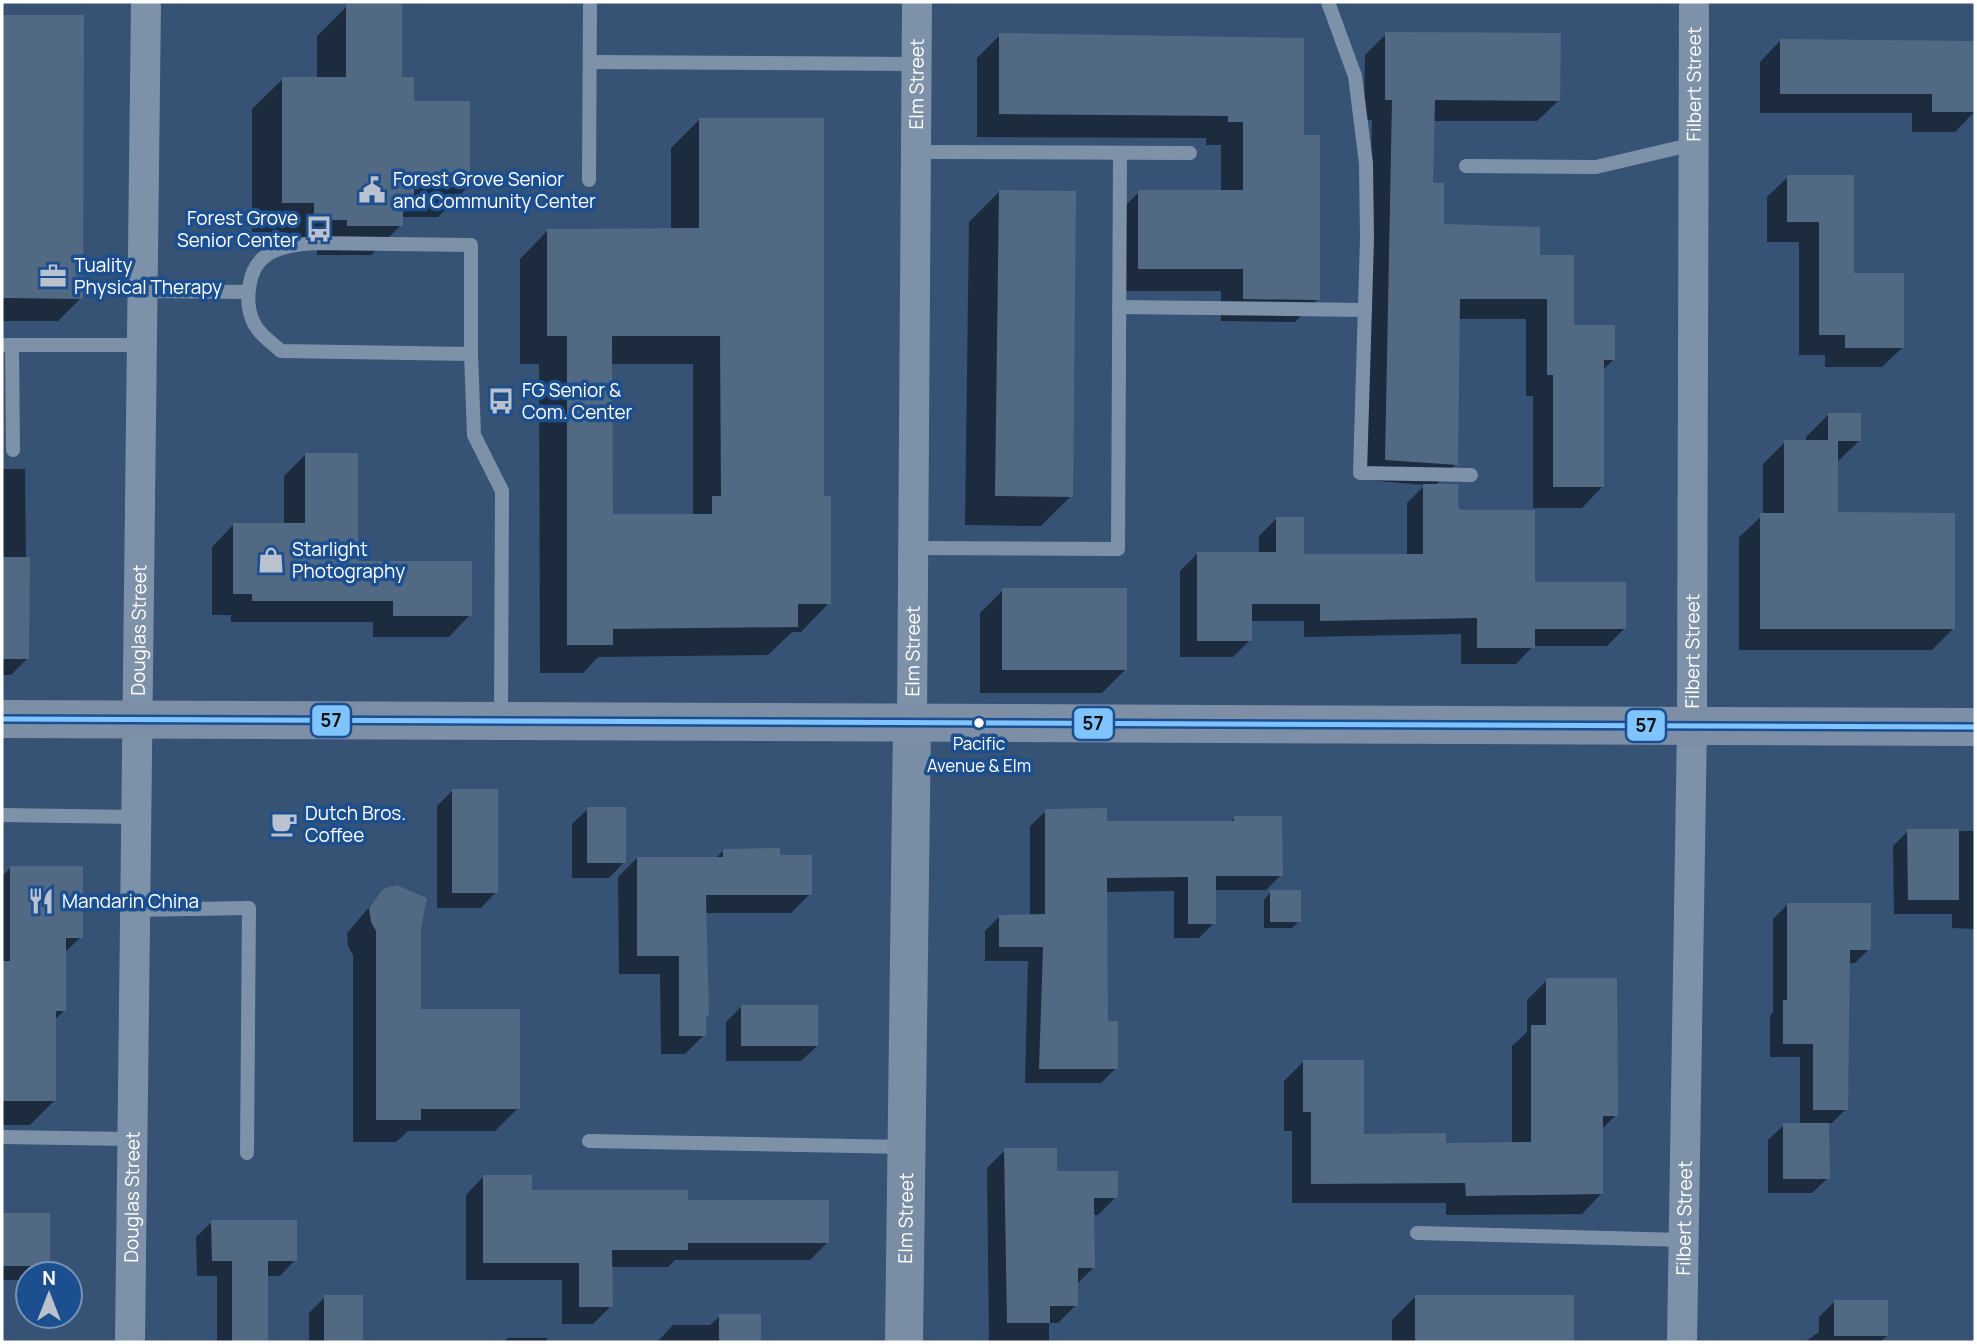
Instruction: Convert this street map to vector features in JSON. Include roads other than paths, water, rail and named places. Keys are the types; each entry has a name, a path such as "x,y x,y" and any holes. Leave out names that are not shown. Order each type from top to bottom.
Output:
{"main road":[{"path":"2,719 1975,727"}],"street":[{"name":"Douglas Street","path":"130,1342 135,719 146,2"},
{"name":"Elm Street","path":"904,1342 917,2"},
{"name":"Filbert Street","path":"1682,1342 1692,726 1694,2"}],"lane":[{"path":"589,180 590,2"},
{"path":"1328,2 1356,76 1362,114 1367,239 1360,473 1471,475"},
{"path":"590,62 917,64"},
{"path":"1466,166 1596,167 1694,144"},
{"path":"916,152 1190,153"},
{"path":"913,548 1118,550 1120,153"},
{"path":"471,354 281,351 263,335 252,319 248,292 255,269 263,258 283,247 314,243 471,245 474,435 502,491 501,720"},
{"path":"141,291 248,292"},
{"path":"1119,307 1365,310"},
{"path":"13,450 7,345 140,345"},
{"path":"2,815 134,817"},
{"path":"133,910 249,908 247,1153"},
{"path":"2,1137 131,1139"},
{"path":"589,1141 907,1147"},
{"path":"1417,1233 1683,1240"}],"place":[{"name":"Forest Grove Senior and Community Center","path":"372,190"},
{"name":"Forest Grove Senior Center","path":"319,229"},
{"name":"Tuality Physical Therapy","path":"53,276"},
{"name":"FG Senior & Com. Center","path":"501,401"},
{"name":"Starlight Photography","path":"271,560"},
{"name":"Pacific Avenue & Elm","path":"979,723"},
{"name":"Dutch Bros. Coffee","path":"284,824"},
{"name":"Mandarin China","path":"41,901"}]}
